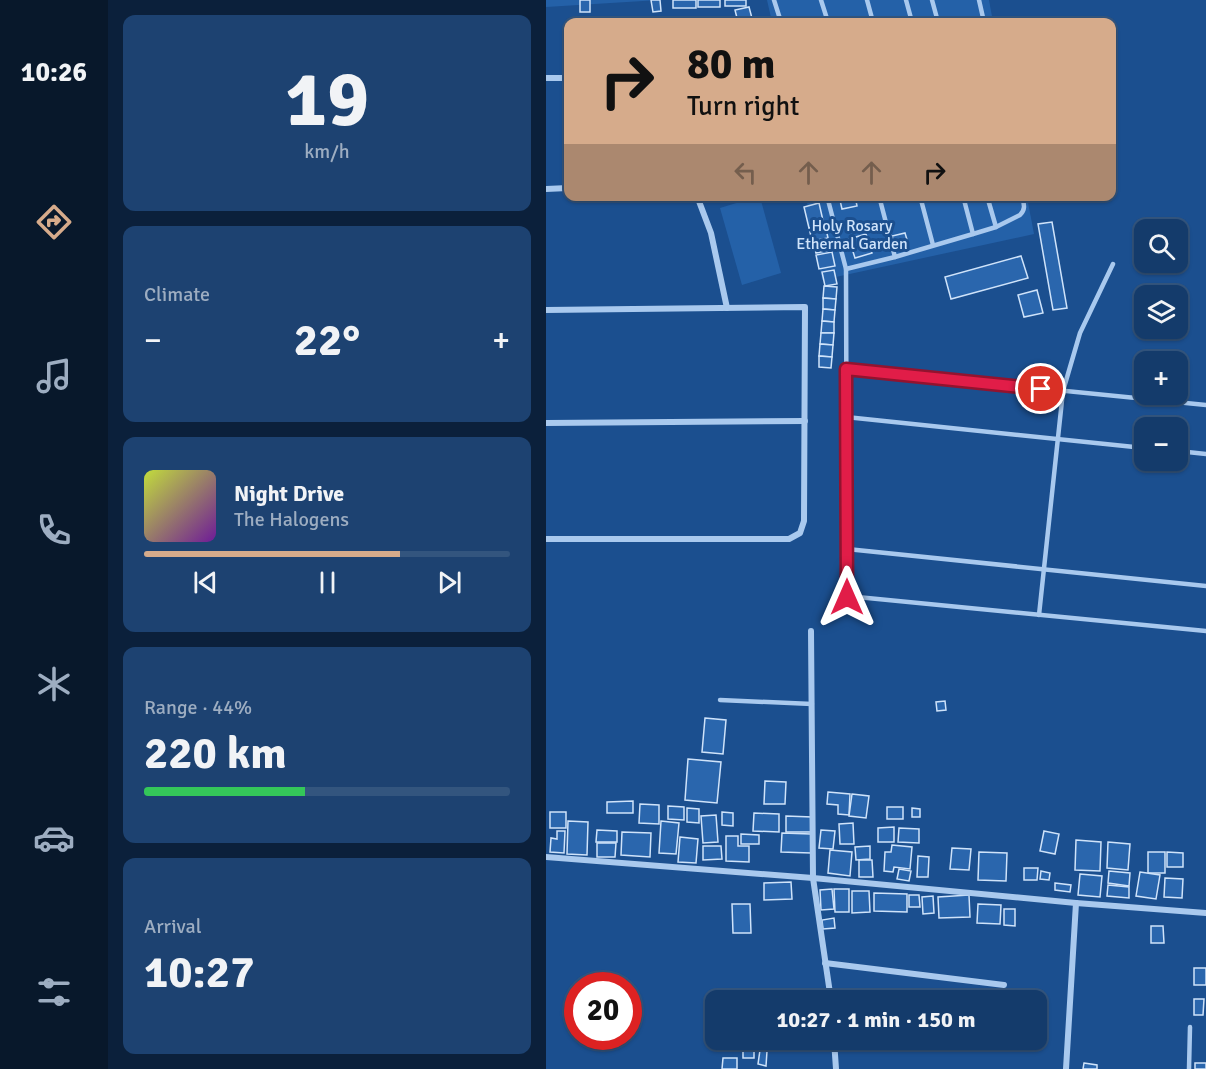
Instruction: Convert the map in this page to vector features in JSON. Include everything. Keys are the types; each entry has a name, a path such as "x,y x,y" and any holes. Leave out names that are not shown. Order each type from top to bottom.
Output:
{"street":[{"path":"546,78 564,78"},
{"path":"546,189 564,188"},
{"path":"699,201 711,233 727,308"},
{"path":"546,310 805,307 804,521 800,533 789,539 546,539"},
{"path":"546,423 805,421"},
{"path":"811,631 813,878 829,990"},
{"path":"546,857 1206,913"},
{"path":"1066,1069 1076,903"},
{"path":"825,963 1004,985"},
{"path":"835,1050 836,1069"}],"lane":[{"path":"774,0 780,18"},
{"path":"821,0 827,18"},
{"path":"867,0 872,18"},
{"path":"906,0 911,18"},
{"path":"932,0 937,18"},
{"path":"979,0 983,18"},
{"path":"828,201 846,269 847,597 1206,631"},
{"path":"880,201 895,257"},
{"path":"921,201 933,245"},
{"path":"964,201 973,234"},
{"path":"988,201 996,227"},
{"path":"846,269 996,227 1023,213 1025,207 1023,201"},
{"path":"1039,615 1063,391 1080,333 1113,264"},
{"path":"846,369 1206,405"},
{"path":"846,417 1134,447"},
{"path":"1188,452 1206,454"},
{"path":"847,549 1206,586"},
{"path":"720,700 812,704"},
{"path":"1189,1069 1190,1027"}],"green space":[{"path":"546,0 659,0 546,7"},
{"path":"767,0 989,0 992,18 771,18"},
{"path":"743,201 761,201 781,273 742,285 720,208"},
{"name":"Holy Rosary Ethernal Garden","path":"807,201 1028,201 1034,234 822,280"}],"building":[{"path":"580,0 590,0 590,12 580,12"},
{"path":"651,0 660,0 661,11 653,12"},
{"path":"673,0 696,0 696,8 673,8"},
{"path":"698,0 720,0 720,7 698,7"},
{"path":"725,0 746,0 746,6 725,6"},
{"path":"749,7 752,18 737,18 735,10"},
{"path":"840,201 856,201 857,206 842,209"},
{"path":"819,203 824,225 809,228 804,207"},
{"path":"1052,222 1067,308 1053,310 1038,224"},
{"path":"826,229 828,238 812,241 810,232"},
{"path":"905,233 908,243 895,246 892,236"},
{"path":"866,234 872,253 855,258 849,239"},
{"path":"828,240 830,250 816,253 813,243"},
{"path":"832,252 835,266 819,269 816,255"},
{"path":"1021,256 1028,278 951,299 945,277"},
{"path":"834,270 837,284 825,286 822,272"},
{"path":"824,286 837,287 836,299 823,298"},
{"path":"1037,290 1043,313 1024,317 1018,295"},
{"path":"823,298 836,299 835,310 823,309"},
{"path":"823,309 835,310 834,322 822,321"},
{"path":"822,321 834,322 834,333 821,333"},
{"path":"821,333 834,333 833,345 820,344"},
{"path":"820,344 833,345 832,357 819,356"},
{"path":"819,356 832,357 831,368 819,367"},
{"path":"945,701 946,710 937,711 936,702"},
{"path":"705,718 726,720 723,754 702,752"},
{"path":"688,759 721,762 717,803 685,800"},
{"path":"765,781 786,782 785,804 764,804"},
{"path":"828,792 850,794 849,815 838,814 838,805 827,804"},
{"path":"852,794 869,796 866,818 849,816"},
{"path":"633,801 633,813 607,813 607,802"},
{"path":"640,804 659,805 659,824 639,823"},
{"path":"668,806 684,807 684,820 668,819"},
{"path":"887,807 903,807 903,819 887,819"},
{"path":"687,808 699,809 699,823 687,822"},
{"path":"912,808 920,809 920,817 912,817"},
{"path":"550,812 566,812 566,828 550,828"},
{"path":"722,812 733,813 733,826 722,825"},
{"path":"754,813 779,814 779,832 753,831"},
{"path":"716,815 718,842 703,843 701,816"},
{"path":"786,816 812,817 811,832 786,832"},
{"path":"568,821 588,822 587,855 567,854"},
{"path":"661,821 679,823 676,854 659,853"},
{"path":"853,823 854,844 840,844 839,824"},
{"path":"894,827 894,842 878,842 878,828"},
{"path":"899,828 919,829 919,843 898,842"},
{"path":"597,830 617,831 617,842 596,842"},
{"path":"821,830 835,831 833,849 819,848"},
{"path":"557,831 565,831 564,853 550,852 551,838 557,839"},
{"path":"1044,831 1059,834 1055,854 1040,851"},
{"path":"622,832 651,833 650,857 621,855"},
{"path":"782,833 811,834 811,853 781,852"},
{"path":"741,834 759,835 759,844 741,844"},
{"path":"726,836 738,836 738,846 749,846 749,862 726,861"},
{"path":"680,837 698,839 696,863 678,862"},
{"path":"1076,840 1101,842 1100,871 1075,870"},
{"path":"1108,842 1130,844 1128,870 1107,868"},
{"path":"597,843 616,843 615,857 597,857"},
{"path":"892,845 912,847 910,869 894,867 893,872 884,871 885,852 891,852"},
{"path":"703,846 721,846 722,859 703,860"},
{"path":"870,846 870,859 856,860 855,847"},
{"path":"952,848 971,849 969,870 950,869"},
{"path":"830,850 852,852 850,876 828,873"},
{"path":"979,852 1007,853 1006,881 978,880"},
{"path":"1148,852 1165,852 1165,873 1148,873"},
{"path":"1167,852 1183,853 1183,867 1167,867"},
{"path":"918,856 929,857 928,877 917,877"},
{"path":"859,860 872,860 873,877 859,877"},
{"path":"1024,868 1038,868 1037,880 1024,880"},
{"path":"899,869 911,871 909,881 897,879"},
{"path":"1041,871 1050,873 1049,880 1040,879"},
{"path":"1109,871 1130,873 1129,886 1108,883"},
{"path":"1140,872 1160,875 1156,899 1136,896"},
{"path":"1080,874 1102,876 1100,897 1078,895"},
{"path":"1165,878 1183,879 1182,898 1164,897"},
{"path":"791,882 792,899 764,900 764,883"},
{"path":"1055,883 1071,885 1070,892 1055,890"},
{"path":"1108,885 1129,887 1129,898 1107,896"},
{"path":"832,889 834,909 821,910 820,890"},
{"path":"834,889 849,889 849,912 835,912"},
{"path":"852,891 869,891 870,912 852,913"},
{"path":"874,893 907,894 907,912 874,911"},
{"path":"909,895 919,895 920,907 909,907"},
{"path":"969,895 970,917 939,918 938,897"},
{"path":"933,896 934,913 923,914 922,897"},
{"path":"732,904 750,904 751,933 733,933"},
{"path":"978,904 1001,905 1000,924 977,923"},
{"path":"1004,909 1015,909 1015,926 1004,925"},
{"path":"834,918 835,928 823,929 822,920"},
{"path":"1151,926 1163,926 1164,943 1151,943"},
{"path":"1194,968 1206,968 1206,985 1194,985"},
{"path":"1194,999 1204,999 1203,1015 1194,1015"},
{"path":"743,1050 754,1050 754,1058 743,1058"},
{"path":"760,1050 767,1051 766,1066 758,1064"},
{"path":"723,1058 737,1058 737,1069 722,1069"},
{"path":"1084,1063 1097,1065 1097,1069 1083,1069"},
{"path":"1195,1063 1206,1063 1206,1069 1195,1069"}],"route":[{"path":"847,597 846,369 1041,389"}]}
